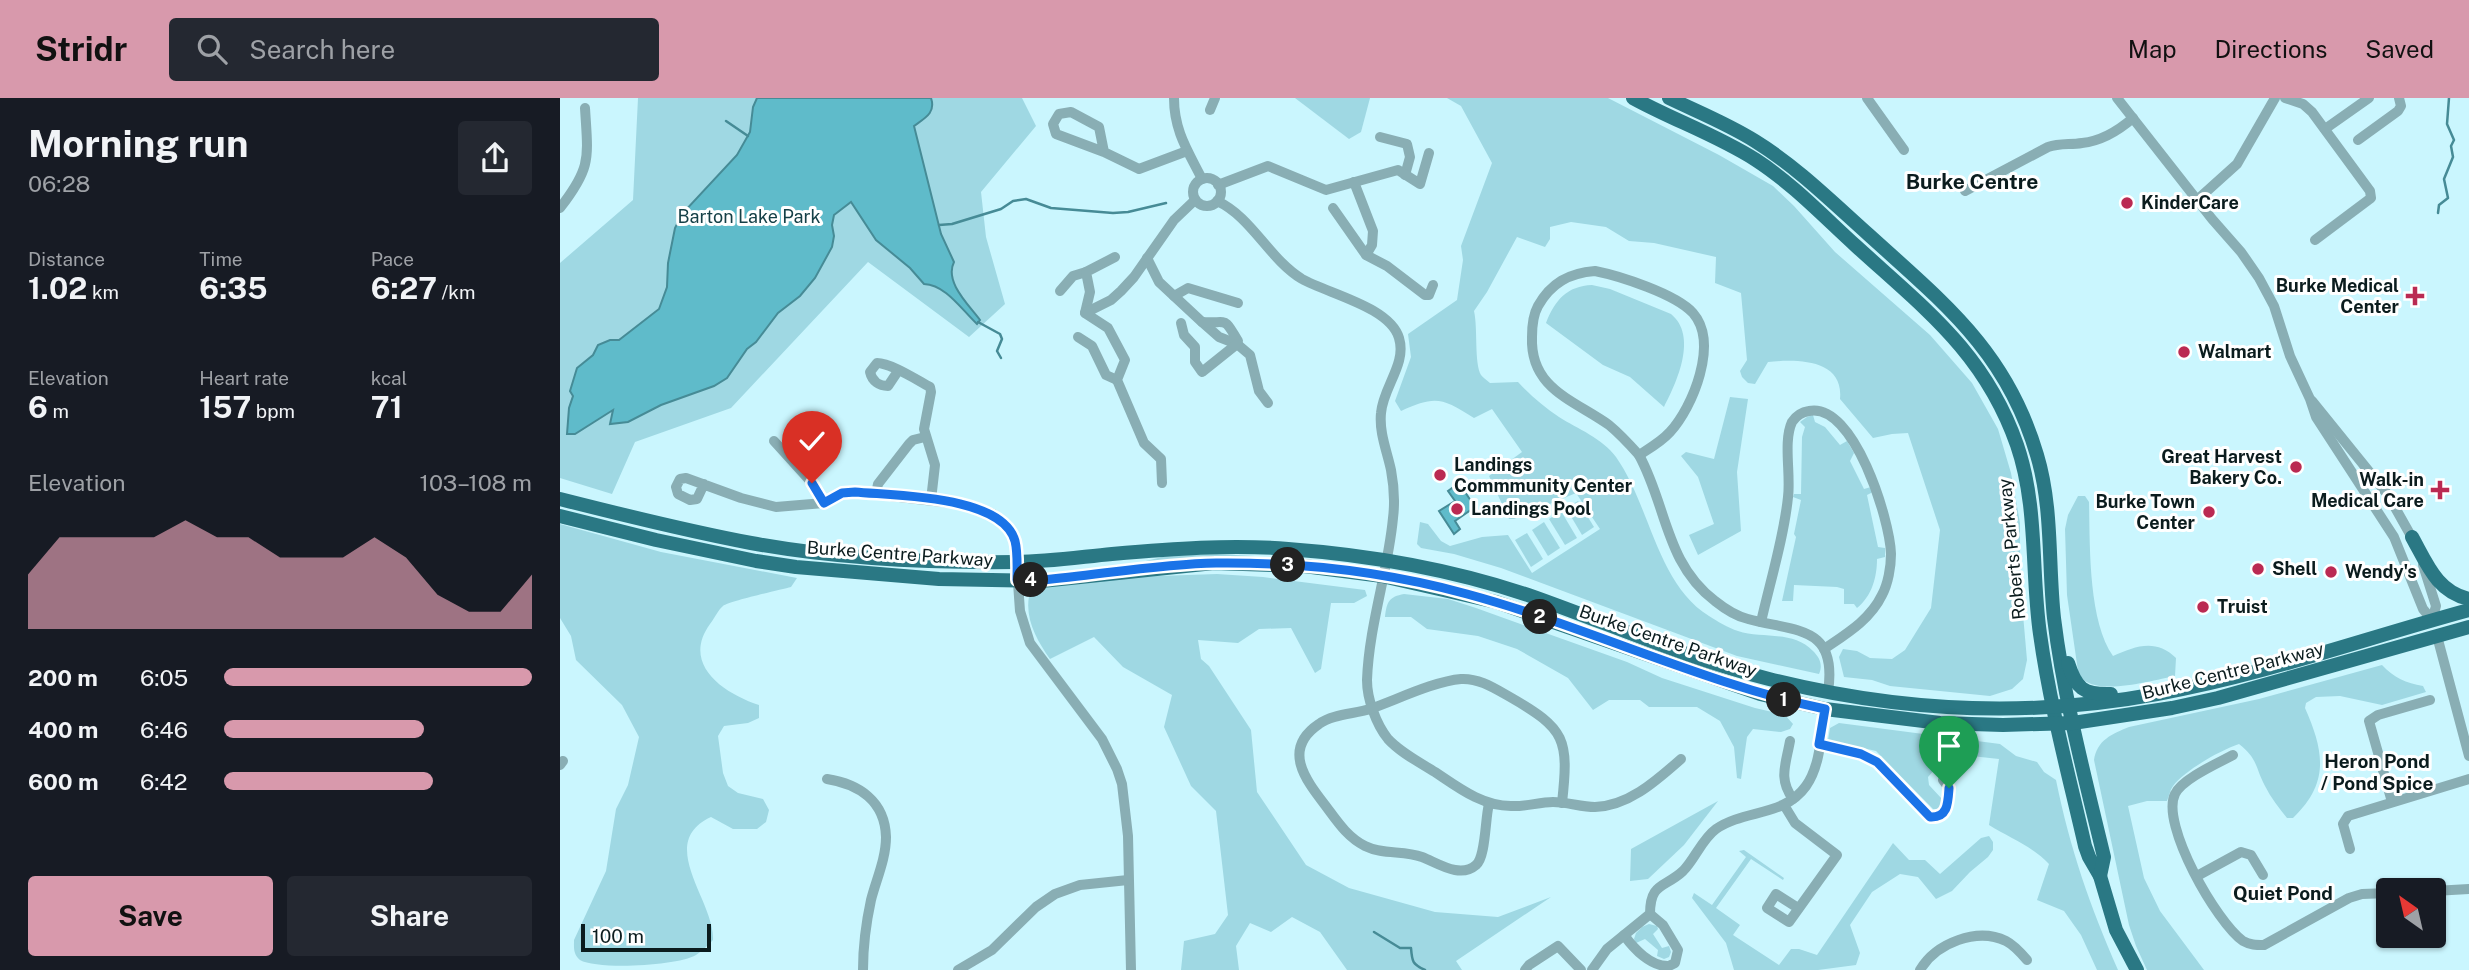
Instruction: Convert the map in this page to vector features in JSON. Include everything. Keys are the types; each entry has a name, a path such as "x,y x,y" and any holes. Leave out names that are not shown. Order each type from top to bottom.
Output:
{"main road":[{"name":"Roberts Parkway","path":"1633,98 1729,144 1783,180 1943,326 1981,370 2007,420 2026,480 2032,522 2040,633 2053,707 2065,723"},
{"name":"Roberts Parkway","path":"1669,98 1753,139 1789,165 1953,312 1982,345 2002,374 2018,404 2038,456 2047,509 2054,618 2069,706 2065,723 2085,846 2100,876 2116,930 2137,970"},
{"name":"Burke Centre Parkway","path":"560,499 755,544 837,555 915,561 1017,562 1234,548 1284,548 1387,559 1491,583 1765,678 1886,702 1949,707 1992,709 2069,706 2192,687 2469,610"},
{"name":"Burke Centre Parkway","path":"560,516 722,554 796,567 939,579 1042,580 1214,563 1304,566 1382,576 1496,602 1760,694 1825,709 1940,723 2065,723 2140,714 2218,698 2469,626"},
{"path":"2412,537 2440,585 2469,599"},
{"path":"2054,618 2074,680 2085,690 2099,694 2192,687"},
{"path":"2432,620 2437,636"},
{"path":"1825,709 1828,692"}],"street":[{"path":"1174,98 1174,120 1202,179"},
{"path":"1210,110 1215,98"},
{"path":"2117,98 2259,278 2273,306 2316,418 2394,537 2423,609 2432,620"},
{"path":"2197,200 2237,164 2275,98"},
{"path":"2285,98 2303,104 2312,112 2370,191 2371,198 2315,240"},
{"path":"2325,129 2369,98"},
{"path":"2358,140 2398,111 2401,106 2399,98"},
{"path":"1873,101 1904,150"},
{"path":"560,208 580,183 586,165 588,151 585,108"},
{"path":"1104,152 1100,127 1071,112 1059,114 1053,124 1056,134 1139,169 1187,151"},
{"path":"1965,191 2048,147 2081,144 2099,139 2116,132 2133,118"},
{"path":"1380,137 1407,144 1410,157 1405,175"},
{"path":"1218,185 1268,166 1326,190 1398,170 1420,184 1429,153"},
{"path":"1202,179 1212,180 1218,185 1220,193 1217,201 1206,206 1195,200 1193,189 1202,179"},
{"path":"1354,182 1373,231 1372,245 1366,255"},
{"path":"1084,313 1111,300 1121,291 1174,220 1195,200"},
{"path":"1217,201 1226,205 1291,271 1381,315 1397,332 1401,346 1400,358 1385,394 1381,416 1394,499 1367,679 1372,708 1380,728 1399,749 1489,804 1515,806 1562,803 1594,807 1616,803 1635,795 1681,759"},
{"path":"1333,208 1366,255 1387,266 1424,295 1429,295 1433,285"},
{"path":"1060,291 1073,276 1115,257"},
{"path":"1147,258 1159,282 1219,337 1237,344 1252,359 1259,391 1268,403"},
{"path":"1640,455 1660,443 1691,400 1704,358 1704,337 1696,316 1682,302 1615,275 1595,271 1576,273 1559,281 1545,294 1536,310 1531,351 1538,370 1552,388 1619,433 1640,455 1650,474 1665,525 1680,562 1694,582 1732,613 1804,632 1815,639 1824,649 1831,666 1828,692"},
{"path":"1084,313 1090,292 1086,272"},
{"path":"1174,296 1188,288 1238,303"},
{"path":"1084,313 1108,328 1125,360 1118,380"},
{"path":"1181,323 1184,335 1195,347 1195,362 1202,372 1237,344"},
{"path":"1078,337 1092,346 1106,374 1118,380 1144,443 1161,459 1163,483"},
{"path":"898,370 930,387 925,437 935,465 931,500"},
{"path":"2310,399 2388,495 2412,537 2436,606 2432,620"},
{"path":"1761,622 1789,496 1789,430 1794,419 1805,412 1816,410 1831,416 1846,432 1868,469 1881,503 1891,553 1889,575 1883,594 1870,613 1824,649"},
{"path":"876,494 878,484 909,444 925,437"},
{"path":"774,441 812,483 824,503"},
{"path":"704,484 762,505 776,507 824,503 842,493 850,492 970,505 1000,519 1015,541 1021,618 1030,643 1102,739 1117,769 1125,801 1131,970"},
{"path":"2437,636 2469,756"},
{"path":"1489,804 1482,857 1480,863 1469,870 1447,868 1411,854 1374,850 1353,839 1305,779 1300,766 1300,751 1307,736 1320,723 1454,680 1472,680 1489,685 1539,713 1557,732 1566,758 1562,803"},
{"path":"2392,802 2369,721 2378,715 2430,700"},
{"path":"1624,935 1632,946 1656,964 1669,966 1675,963 1678,950 1663,925 1650,914 1650,901 1657,889 1682,872 1706,840 1720,827 1736,819 1772,811 1804,789 1811,778 1825,709"},
{"path":"1790,741 1783,780 1796,823 1837,855 1798,908"},
{"path":"1819,744 1861,754 1877,762 1930,817 1945,813 1948,806 1949,788 1943,780"},
{"path":"2233,755 2182,785 2174,796 2172,808 2183,851 2210,901 2235,933 2255,946 2272,943 2356,896 2376,894"},
{"path":"827,779 852,784 865,793 879,811 884,827 884,855 869,911 863,970"},
{"path":"2350,849 2344,826 2345,818 2469,779"},
{"path":"2197,876 2241,852 2251,855 2263,874"},
{"path":"958,970 992,950 1036,907 1055,894 1080,885 1128,880"},
{"path":"2446,890 2469,889"},
{"path":"1592,970 1607,949 1650,914"},
{"path":"1920,970 1932,955 1969,937 2002,939 2027,960"},
{"path":"1525,970 1528,965 1558,946 1581,970"}],"green space":[{"name":"Barton Lake Park","path":"638,98 1022,98 1036,126 981,192 986,237 1005,304 969,337 868,262 731,408 635,442 612,494 560,478 560,263 633,200"},
{"path":"1295,98 1370,98 1361,132 1349,139"},
{"path":"1447,98 1608,98 1773,186 1835,252 1930,335 1972,383 1998,429 2011,473 2020,523 2020,580 2027,660 2023,679 2012,689 1990,696 1890,686 1872,680 1844,677 1839,657 1843,649 1857,651 1870,658 1892,659 1905,650 1931,608 1940,530 1908,433 1873,438 1840,399 1835,376 1816,364 1768,362 1755,384 1748,383 1740,371 1747,360 1741,293 1715,283 1716,257 1654,243 1629,241 1606,227 1571,222 1550,227 1550,239 1545,247 1517,237 1474,311 1481,375 1490,383 1518,382 1548,409 1610,450 1628,476 1666,564 1691,602 1734,630 1787,638 1805,644 1819,659 1819,674 1737,656 1501,568 1454,554 1421,548 1417,544 1420,522 1428,524 1441,541 1450,546 1482,537 1508,535 1532,573 1600,529 1576,493 1509,519 1489,476 1522,452 1492,409 1474,418 1439,401 1423,403 1401,411 1395,401 1411,357 1408,334 1457,300 1463,260 1461,246 1492,163 1461,106"},
{"path":"1592,285 1610,289 1671,314 1679,323 1683,334 1683,359 1664,407 1630,377 1603,365 1546,323 1558,301 1569,291"},
{"path":"1730,397 1748,399 1737,472 1741,531 1698,555 1689,535 1714,524 1698,477 1681,456 1686,452 1714,459"},
{"path":"1813,415 1815,422 1825,427 1840,445 1847,441 1854,453 1850,461 1864,489 1871,487 1873,492 1867,495 1878,547 1885,548 1885,557 1877,559 1873,586 1857,608 1854,604 1844,604 1844,589 1837,587 1794,585 1793,601 1782,601 1801,500 1793,497 1794,494 1801,494 1802,437 1805,427 1800,422"},
{"path":"2078,496 2085,496 2089,502 2090,560 2095,603 2105,641 2113,656 2137,647 2161,648 2176,658 2175,676 2142,683 2103,686 2084,680 2078,671 2067,595 2065,529 2068,515"},
{"path":"1578,501 1594,527 1582,535 1566,508"},
{"path":"1561,511 1577,538 1565,545 1549,519"},
{"path":"1544,522 1560,548 1548,556 1532,530"},
{"path":"560,524 661,552 797,578 791,587 723,606 702,638 700,652 710,675 732,693 759,705 759,718 748,723 724,726 718,736 723,773 728,786 738,793 763,799 769,810 766,822 757,829 733,829 711,817 695,828 688,842 688,857 706,908 713,940 687,959 619,966 589,963 580,960 575,953 574,940 606,871 616,809 628,785 639,737 622,705 576,660 571,636 560,618"},
{"path":"1527,533 1543,559 1531,567 1515,540"},
{"path":"1166,556 1255,556 1146,563"},
{"path":"1217,574 1365,590 1367,596 1354,603 1331,603 1321,669 1315,673 1291,628 1259,629 1238,643 1198,640 1201,659 1209,666 1251,730 1257,792 1306,865 1349,888 1435,912 1498,917 1551,897 1456,961 1462,970 1347,970 1320,932 1292,917 1271,932 1250,923 1236,946 1239,970 1181,970 1184,941 1215,934 1228,915 1216,811 1191,786 1164,727 1172,695 1123,667 1094,637 1050,659 1030,621 1028,605 1029,596 1035,590 1047,587 1129,577"},
{"path":"1404,594 1448,599 1476,608 1627,662 1662,678 1785,715 1793,724 1790,729 1781,732 1753,729 1747,737 1741,779 1737,778 1734,747 1720,721 1697,707 1649,707 1640,700 1609,700 1593,710 1568,678 1517,649 1478,636 1427,629 1411,617 1385,617 1390,601"},
{"path":"2382,665 2401,679 2423,686 2426,692 2382,705 2340,696 2316,697 2306,703 2305,708 2316,738 2320,766 2313,792 2293,818 2287,818 2275,803 2253,759 2239,744 2194,767 2173,786 2167,801 2147,801 2128,806 2144,878 2160,911 2204,970 2147,970 2129,925 2094,760 2098,747 2111,735 2129,727 2259,699"},
{"path":"1839,723 2000,744 2016,756 2037,762 2044,772 2056,780 2082,877 2118,970 2097,970 2081,935 2064,911 2037,900 2049,864 2028,847 1989,825 1999,759 1953,754 1951,769 1936,768 1928,777 1929,785 1942,799 1942,805 1933,809 1876,751 1828,740 1830,728"},
{"path":"1718,801 1684,845 1648,879 1630,881 1631,849"},
{"path":"1989,836 1993,842 1993,850 1988,857 1952,891 1936,899 1918,877 1900,874 1872,892 1850,925 1860,953 1856,965 1818,970 1734,970 1726,943 1692,898 1694,893 1712,905 1746,857 1739,851 1744,850 1784,878 1783,880 1751,859 1716,908 1740,925 1733,935 1779,965 1791,949 1817,955 1893,843 1909,860 1925,860 1940,874 1981,838"},
{"path":"1649,924 1657,926 1658,929 1653,934 1662,948 1669,946 1669,957 1664,959 1657,956 1658,950 1645,939 1636,943 1636,933"}],"shaded area":[{"path":"757,98 931,98 931,111 914,126 941,234 954,262 952,277 964,300 980,320 977,324 946,293 932,285 924,284 910,268 876,240 851,202 834,215 832,247 815,278 800,296 778,313 756,342 747,349 727,378 714,386 661,405 628,422 610,424 613,410 575,434 567,434 573,396 570,391 577,368 593,355 598,345 619,340 659,309 667,287 668,263 675,228 682,214 737,155 750,132 753,107"},
{"name":"Landings Pool","path":"1459,483 1475,507 1455,521 1460,529 1454,534 1439,511 1455,501 1448,491"}],"waterway":[{"path":"2438,213 2439,205 2448,198 2444,179 2453,157 2451,146 2454,140 2447,124 2449,98"},
{"path":"726,121 748,136"},
{"path":"939,225 952,224 1001,209 1013,201 1026,199 1051,208 1113,213 1166,203"},
{"path":"978,322 1000,334 1002,339 997,351 1001,358"},
{"path":"1374,932 1400,948 1411,948 1413,962 1425,970"}],"place":[{"name":"KinderCare","path":"2127,203"},
{"name":"Burke Medical Center","path":"2415,296"},
{"name":"Walmart","path":"2184,352"},
{"name":"Great Harvest Bakery Co.","path":"2296,467"},
{"name":"Landings Commmunity Center","path":"1440,475"},
{"name":"Walk-in Medical Care","path":"2440,490"},
{"name":"Landings Pool","path":"1457,509"},
{"name":"Burke Town Center","path":"2209,512"},
{"name":"Shell","path":"2258,569"},
{"name":"Wendy's","path":"2331,572"},
{"name":"Truist","path":"2203,607"}],"district":[{"name":"Burke Centre","path":"1972,182"},
{"name":"Heron Pond / Pond Spice","path":"2377,772"},
{"name":"Quiet Pond","path":"2283,893"}],"route":[{"path":"812,483 824,503 842,493 855,492 981,508 1000,519 1015,541 1017,580 1042,580 1214,563 1304,566 1382,576 1496,602 1722,682 1825,709 1819,744 1861,754 1877,762 1930,817 1945,813 1949,788"}]}
